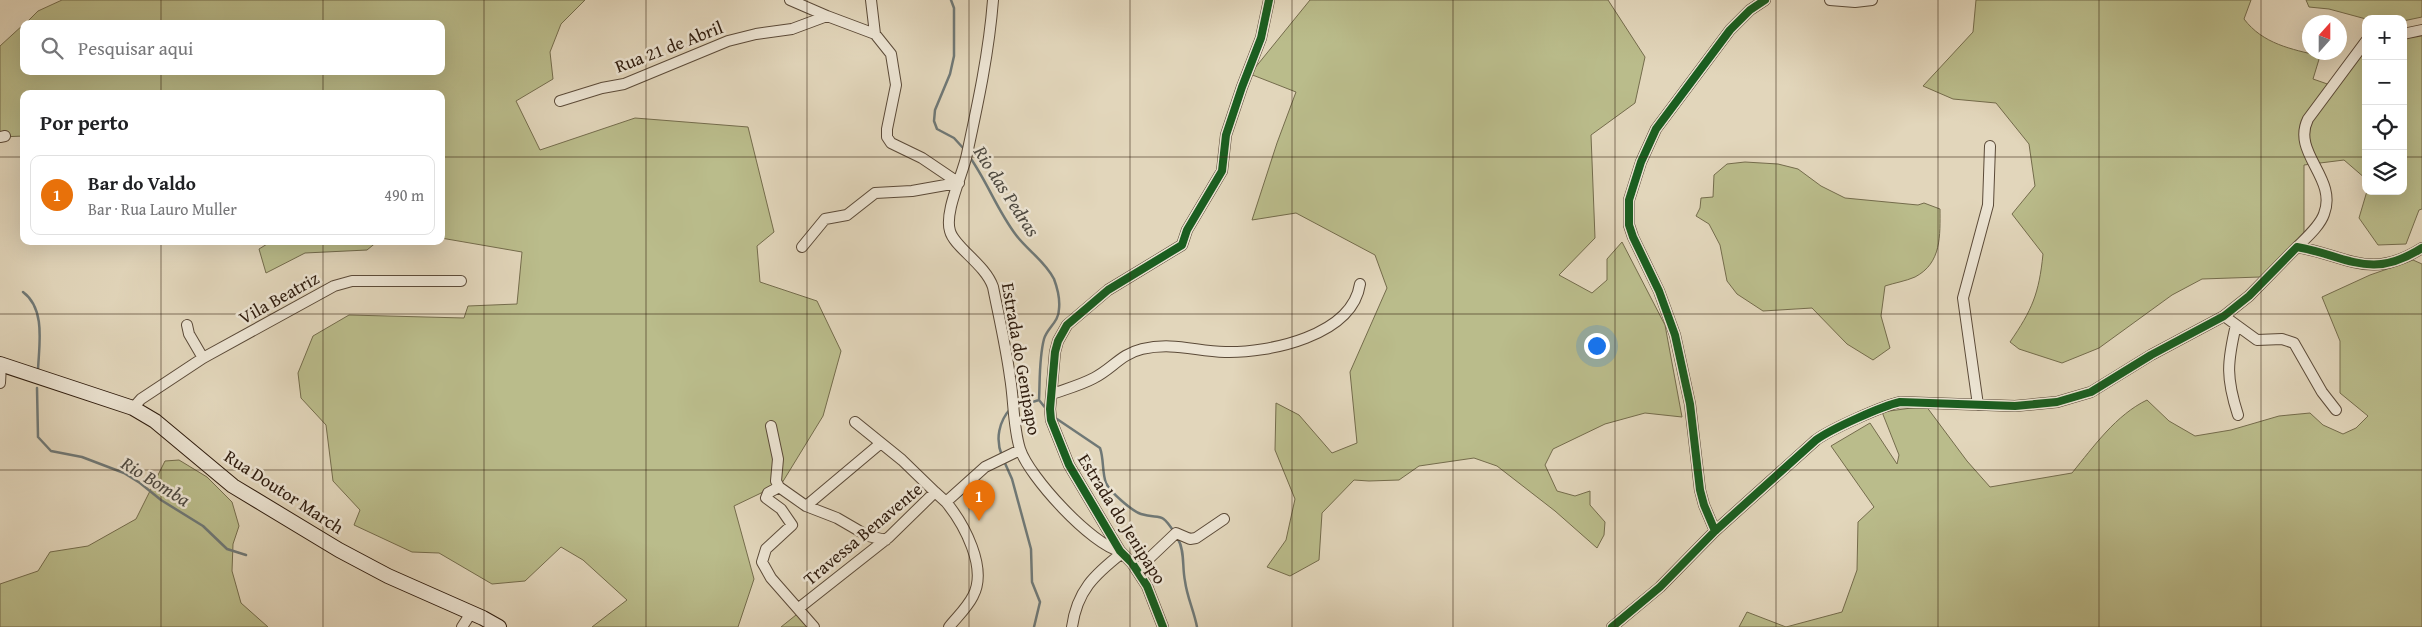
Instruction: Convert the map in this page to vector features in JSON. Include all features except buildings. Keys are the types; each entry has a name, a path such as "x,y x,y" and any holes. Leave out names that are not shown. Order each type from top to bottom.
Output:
{"main road":[{"name":"Rua Doutor March","path":"1,365 133,408 155,421 233,486 339,550 388,576 471,612 499,627"}],"street":[{"path":"790,0 875,34 891,54 896,85 887,137 891,143 922,158 958,183"},
{"path":"871,0 875,34"},
{"name":"Estrada do Genipapo","path":"993,0 981,88 950,213 949,228 954,239 990,278 993,287 1010,375 1020,450 1044,485 1077,523 1100,542 1121,552"},
{"name":"Estrada do Jenipapo","path":"1163,627 1152,595 1137,570 1121,552 1069,465 1050,420 1056,347 1067,325 1108,290 1182,244 1187,230 1222,172 1226,135 1232,113 1261,38 1269,0"},
{"path":"1716,532 1704,505 1700,490 1690,404 1675,335 1659,291 1632,237 1629,225 1629,200 1641,162 1665,116 1730,30 1745,14 1764,0"},
{"path":"1830,0 1855,2 1872,0"},
{"name":"Rua 21 de Abril","path":"560,101 593,90 624,84 728,41 756,34 792,29 827,16"},
{"path":"2407,33 2422,30"},
{"path":"1612,627 1660,587 1716,532 1816,440 1833,430 1886,406 1900,402 2004,406 2057,402 2092,392 2151,355 2224,316 2249,296 2320,222 2327,204 2326,187 2308,153 2303,138 2303,128 2362,46"},
{"path":"1978,405 1962,298 1988,206 1990,146"},
{"path":"802,247 825,219 847,215 875,193 912,191 958,183"},
{"path":"2297,247 2369,266 2401,259 2422,248"},
{"name":"Vila Beatriz","path":"133,408 141,399 203,358 344,282 461,281"},
{"path":"1052,394 1097,377 1114,363 1142,349 1168,345 1226,352 1286,344 1308,338 1328,327 1352,306 1360,284"},
{"path":"2224,316 2257,340 2282,339 2294,343 2322,392 2336,410"},
{"path":"187,325 189,334 203,358"},
{"path":"2236,326 2228,368 2228,378 2238,415"},
{"path":"0,383 1,365"},
{"path":"855,422 902,460 935,492"},
{"path":"771,426 778,459 776,481 779,487 806,506 837,518 868,536 886,540"},
{"path":"806,506 881,443"},
{"name":"Travessa Benavente","path":"799,608 886,540 935,492 946,502 985,467 1020,450"},
{"path":"779,487 768,493 766,498 782,509 792,526 766,549 762,562 771,578 814,627"},
{"path":"946,502 960,519 970,540 976,562 977,585 968,604 949,627"},
{"path":"1137,570 1176,533 1190,539 1196,538 1224,519"},
{"path":"1072,627 1074,611 1082,592 1121,552"},
{"path":"462,627 471,612"}],"green space":[{"path":"62,0 585,0 561,24 550,52 553,79 516,101 540,150 635,118 748,127 774,232 757,246 760,282 817,301 841,351 823,416 782,483 734,506 754,579 738,627 592,627 627,600 583,560 561,547 525,581 492,584 439,553 412,552 354,525 360,510 333,481 326,425 301,398 298,373 313,336 349,315 464,318 468,306 517,304 522,252 445,239 445,90 20,90 20,136 0,137 0,46 20,28 20,75 445,75 445,20 29,20 38,11"},
{"path":"1310,0 1608,0 1645,57 1635,103 1591,135 1595,238 1559,275 1592,293 1607,280 1607,259 1622,242 1665,325 1682,417 1645,413 1605,424 1553,449 1545,465 1557,491 1575,496 1590,491 1590,505 1605,522 1604,535 1597,548 1555,511 1497,466 1474,458 1419,466 1399,480 1354,480 1322,513 1319,560 1290,576 1267,567 1286,540 1295,499 1275,450 1276,403 1299,415 1332,453 1357,443 1350,372 1387,288 1375,255 1296,213 1252,220 1296,92 1250,74"},
{"path":"1976,0 2251,0 2244,19 2269,40 2302,52 2302,60 2319,60 2313,79 2336,87 2362,52 2362,176 2344,160 2304,165 2304,237 2260,277 2202,279 2172,295 2099,348 2062,363 2019,349 2010,342 2029,311 2037,291 2043,254 2012,214 2035,186 2029,144 1996,103 1953,99 1923,86 1973,32"},
{"path":"2306,0 2422,0 2422,17 2407,20 2407,15 2362,15 2362,18 2329,9 2309,7"},
{"path":"2422,35 2422,209 2419,210 2406,244 2378,245 2359,218 2366,195 2407,195 2407,36"},
{"path":"1745,162 1778,164 1798,169 1821,186 1845,198 1918,205 1924,203 1940,209 1938,248 1930,264 1915,277 1885,286 1881,316 1890,348 1873,360 1847,344 1812,308 1763,311 1737,294 1727,281 1720,245 1709,224 1696,216 1700,208 1701,198 1713,197 1714,175 1727,164"},
{"path":"266,245 373,245 367,250 305,253 266,273 259,249"},
{"path":"2413,260 2422,264 2422,627 1786,627 1842,612 1857,570 1858,522 1874,507 1831,446 1870,423 1897,464 1899,455 1882,412 1926,406 1967,461 1990,487 2072,473 2115,423 2136,406 2147,400 2169,421 2195,436 2231,430 2279,416 2310,413 2323,425 2343,434 2356,428 2368,416 2340,393 2340,341 2322,297 2370,275"},
{"path":"179,460 207,477 232,502 239,526 233,544 232,571 241,603 268,627 0,627 0,584 38,571 50,552 88,546 136,519 165,461"},
{"path":"801,611 811,627 781,627"},
{"path":"1747,612 1786,627 1739,627"}],"waterway":[{"name":"Rio das Pedras","path":"951,0 954,8 954,56 950,74 935,110 934,121 937,129 954,138 964,149"},
{"name":"Rio das Pedras","path":"969,156 1009,225 1020,240 1046,267 1055,282 1059,298 1058,314 1044,339 1040,361 1039,400 1047,410"},
{"name":"Rio Bomba","path":"23,292 35,308 40,328 38,370"},
{"name":"Rio Bomba","path":"37,388 38,437 51,451 82,457 124,473 161,500 203,526 227,549 246,555"},
{"name":"Rio das Pedras","path":"1016,407 1039,400"},
{"name":"Rio das Pedras","path":"1002,456 999,431 1011,408"},
{"name":"Rio das Pedras","path":"1054,417 1100,448 1106,483 1116,496 1141,514 1162,518 1174,532"},
{"name":"Rio das Pedras","path":"1004,461 1012,479 1031,549 1032,582 1040,602 1034,627"},
{"name":"Rio das Pedras","path":"1178,539 1186,587 1197,627"}],"cycle path":[{"path":"1163,627 1147,586 1132,563 1120,551 1069,465 1051,420 1050,409 1055,352 1058,341 1067,325 1108,290 1182,245 1187,230 1222,171 1226,135 1261,38 1269,0"},
{"path":"1715,531 1700,490 1690,404 1675,335 1659,291 1633,237 1629,225 1629,200 1641,162 1656,129 1730,30 1750,10 1765,0"},
{"path":"1612,627 1660,587 1715,531 1816,440 1844,424 1900,402 2015,406 2057,402 2091,392 2151,355 2224,316 2249,296 2297,247 2345,260 2373,265 2404,258 2422,248"}],"place":[{"name":"Bar do Valdo","path":"979,521"}]}
